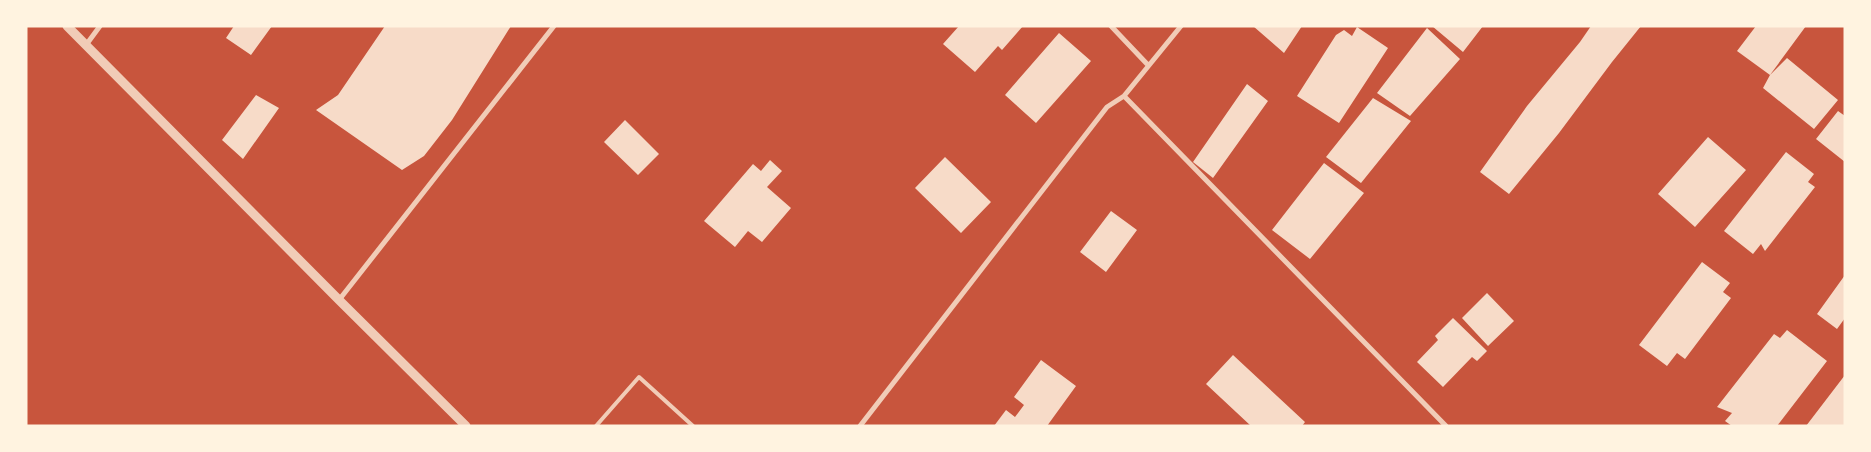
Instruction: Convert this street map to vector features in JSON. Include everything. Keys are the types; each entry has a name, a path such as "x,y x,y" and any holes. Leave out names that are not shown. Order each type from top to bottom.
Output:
{"street":[{"path":"67,26 466,426"},
{"path":"86,45 100,26"},
{"path":"339,300 554,26"},
{"path":"1111,26 1148,65"},
{"path":"860,426 1107,107 1124,96 1181,26"},
{"path":"1124,96 1446,426"}],"lane":[{"path":"596,426 639,377 693,426"}],"building":[{"path":"234,26 272,26 251,55 226,38"},
{"path":"385,26 511,26 452,120 424,156 402,170 316,110 338,95"},
{"path":"959,26 1023,26 1002,50 998,46 975,72 943,44"},
{"path":"1253,26 1302,26 1284,53"},
{"path":"1432,26 1483,26 1463,52"},
{"path":"1591,26 1641,26 1559,133 1509,194 1480,172 1527,106"},
{"path":"1756,26 1806,26 1770,75 1737,51"},
{"path":"1357,27 1388,48 1339,123 1297,96 1336,35 1344,30 1352,36"},
{"path":"1427,28 1460,59 1410,116 1377,93"},
{"path":"1059,33 1091,61 1036,123 1005,95"},
{"path":"1787,58 1838,100 1814,129 1763,88 1770,75"},
{"path":"1247,84 1268,101 1213,178 1193,162"},
{"path":"256,95 279,108 243,159 222,140"},
{"path":"1373,98 1411,121 1361,183 1326,157"},
{"path":"1838,111 1845,116 1845,162 1816,139"},
{"path":"625,120 659,154 638,175 604,142"},
{"path":"1708,137 1746,170 1695,227 1658,194"},
{"path":"1786,152 1814,174 1808,182 1815,187 1765,251 1761,244 1753,254 1724,231"},
{"path":"945,157 991,202 961,233 915,188"},
{"path":"770,160 782,171 767,187 791,208 762,242 748,231 735,247 704,221 753,164 761,171"},
{"path":"1324,163 1364,193 1310,259 1272,230"},
{"path":"1111,211 1137,230 1106,272 1080,252"},
{"path":"1702,262 1730,283 1723,292 1731,298 1685,359 1677,353 1667,366 1639,345"},
{"path":"1845,275 1845,318 1837,329 1817,314"},
{"path":"1487,293 1514,321 1488,346 1462,318"},
{"path":"1453,318 1487,351 1477,361 1472,357 1443,387 1417,362 1438,340 1435,336"},
{"path":"1787,330 1827,361 1777,426 1732,426 1725,421 1732,413 1717,407 1774,334 1780,338"},
{"path":"1233,355 1305,422 1302,426 1251,426 1206,384"},
{"path":"1041,360 1076,386 1047,426 994,426 1006,410 1015,417 1024,405 1014,397"},
{"path":"1845,375 1845,426 1806,426"}]}
